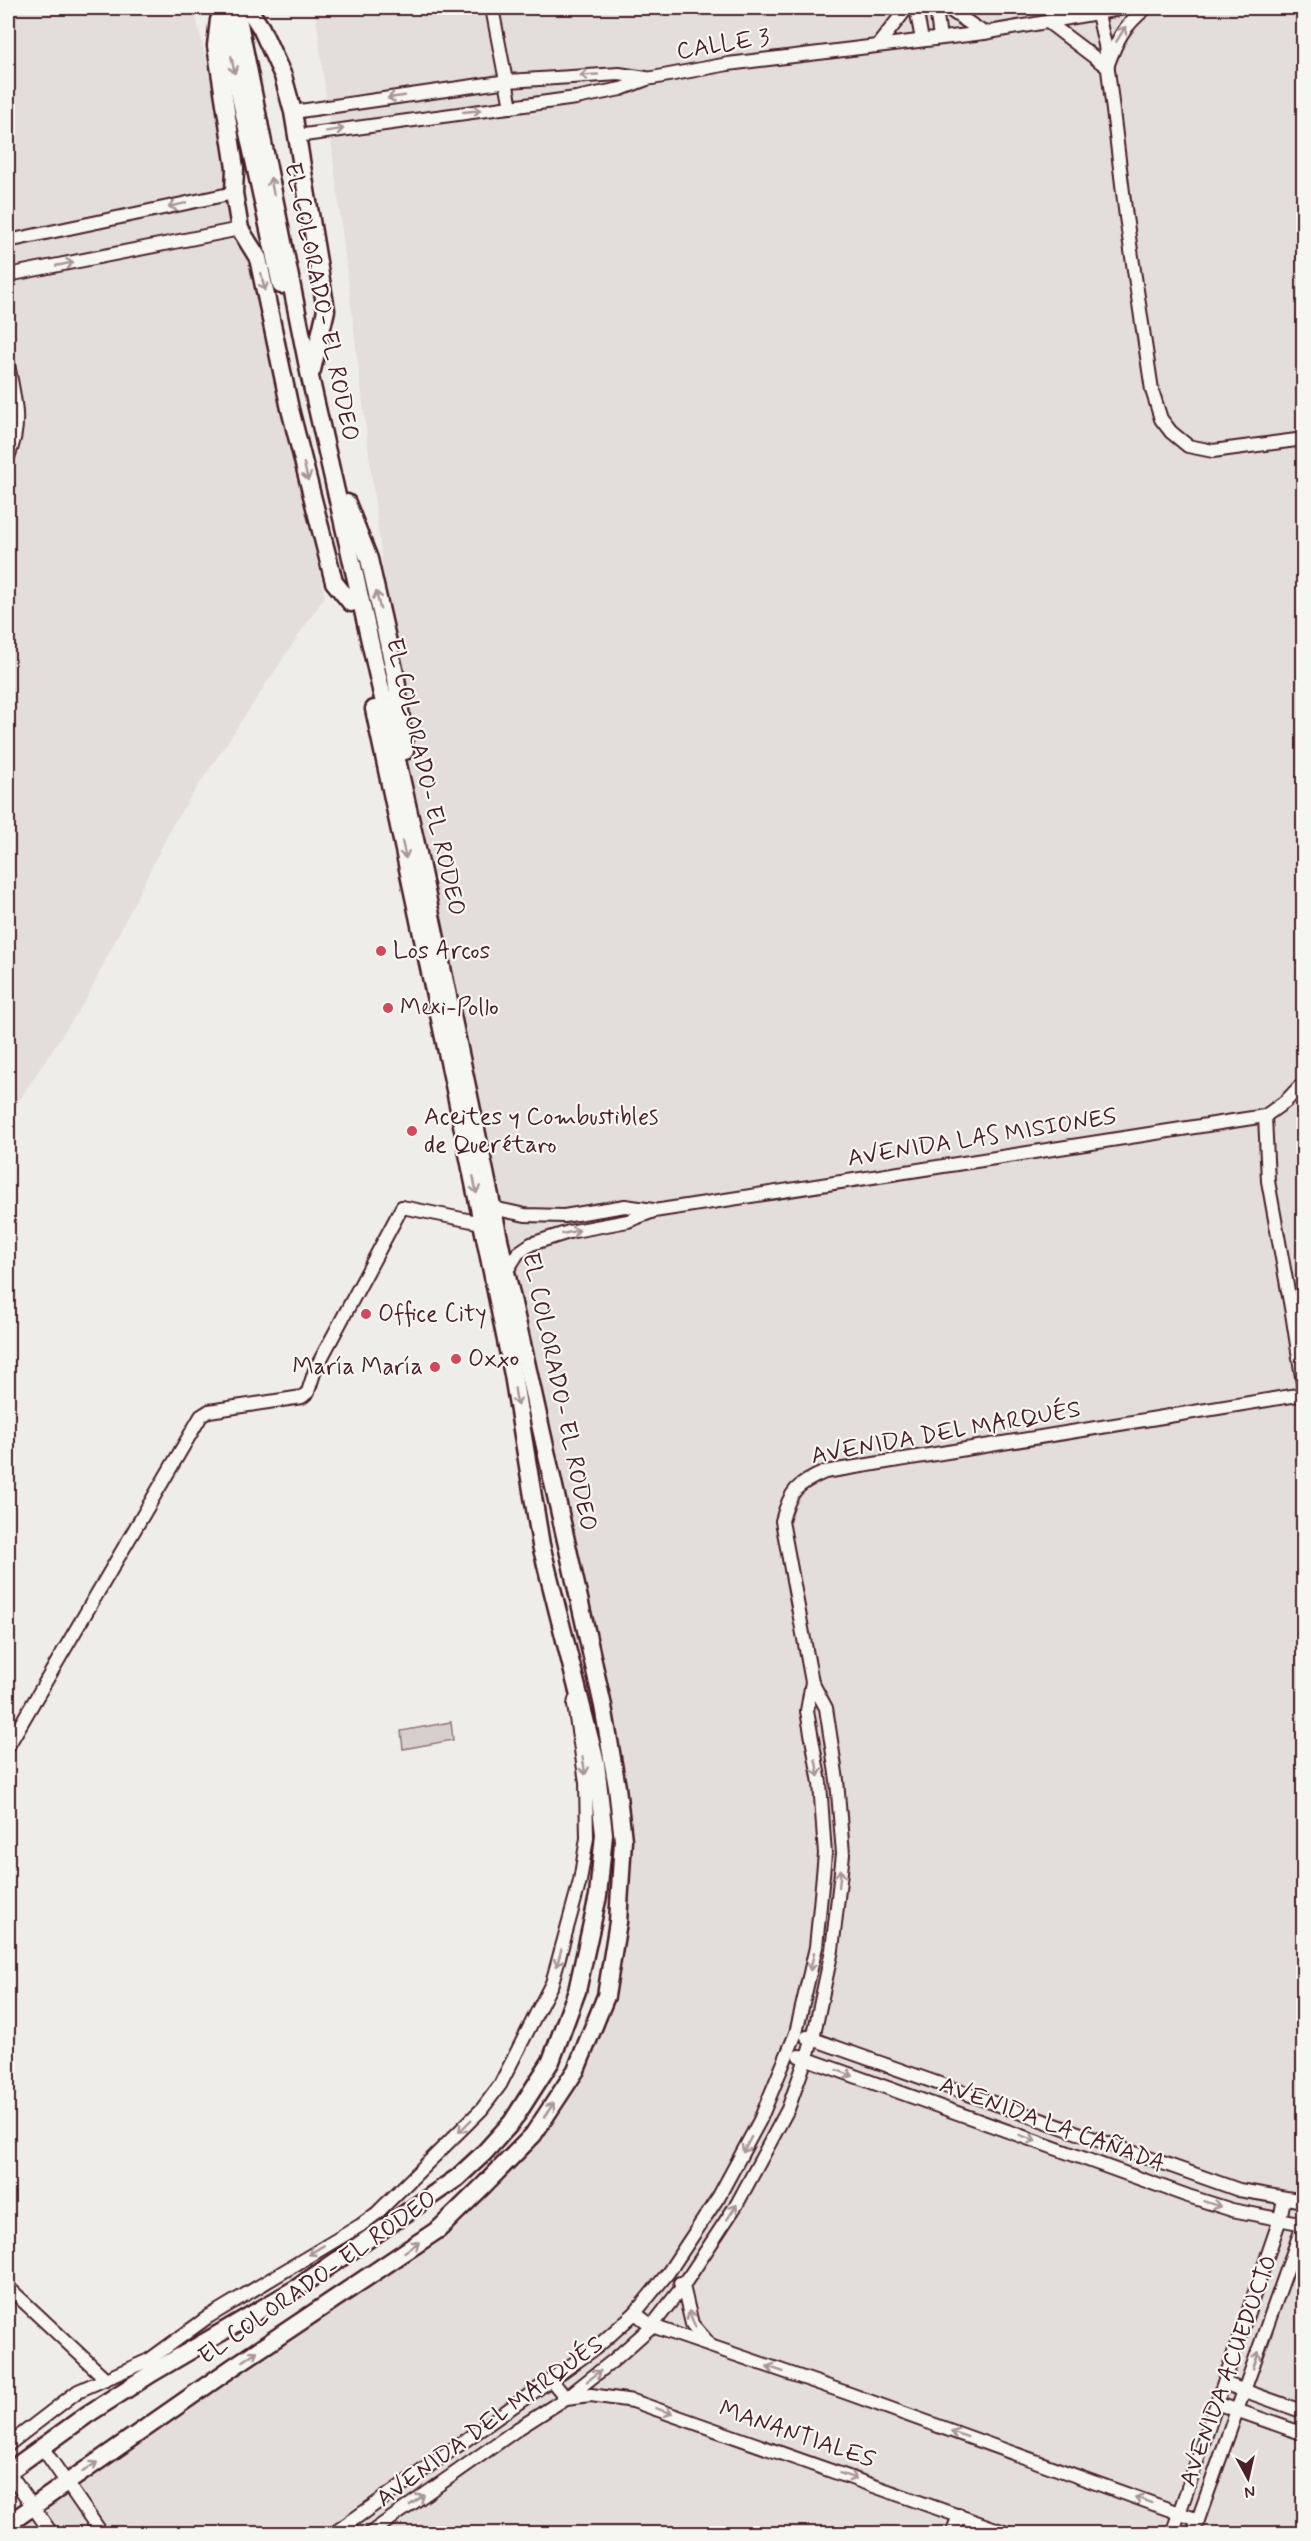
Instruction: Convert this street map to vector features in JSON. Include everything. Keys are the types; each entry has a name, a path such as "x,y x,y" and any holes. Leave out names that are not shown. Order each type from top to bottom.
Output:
{"main road":[{"path":"221,8 216,46 235,168 234,193 240,229 258,258 290,409 334,582 351,603"},
{"name":"EL COLORADO- EL RODEO","path":"8,2471 124,2391 297,2288 414,2209 458,2178 512,2122 551,2061 577,1991 598,1896 604,1834 596,1763 541,1545 513,1375 482,1223 351,603 244,123 221,8"},
{"name":"EL COLORADO- EL RODEO","path":"8,2524 439,2229 533,2135 576,2070 606,1996 618,1922 623,1840 617,1787 603,1706 506,1272 416,844 396,678 369,559 327,450 310,377 236,8"},
{"path":"248,8 261,28 283,76 293,112 326,310 310,377"}],"street":[{"path":"492,8 508,81 511,107"},
{"path":"878,45 908,8"},
{"path":"916,8 922,40"},
{"path":"936,8 940,39"},
{"path":"947,8 984,33"},
{"name":"CALLE 3","path":"647,79 728,64 984,33 1125,8"},
{"path":"1107,67 1117,38 1128,24 1146,8"},
{"path":"1098,14 1150,378 1161,419 1171,432 1188,446 1213,451 1304,439"},
{"path":"1049,23 1107,67"},
{"path":"293,112 508,81 619,74 647,79"},
{"path":"297,136 511,107 621,89 647,79"},
{"path":"8,241 234,193"},
{"path":"8,275 240,229"},
{"path":"8,364 18,423 8,457"},
{"name":"AVENIDA LAS MISIONES","path":"506,1272 518,1253 531,1244 569,1232 628,1221 654,1211 1265,1116 1286,1101 1304,1082"},
{"path":"1265,1116 1268,1181 1304,1392"},
{"name":"AVENIDA LAS MISIONES","path":"493,1208 525,1215 564,1216 625,1206 654,1211"},
{"path":"8,1746 201,1416 209,1411 302,1397 308,1392 315,1370 402,1207 482,1223"},
{"name":"AVENIDA DEL MARQUÉS","path":"369,2534 509,2435 566,2398 614,2361 652,2326 683,2286 716,2236 748,2184 788,2109 813,2039 832,1950 843,1854 837,1780 825,1707 812,1682 782,1521 787,1501 802,1482 825,1472 1304,1392"},
{"name":"AVENIDA DEL MARQUÉS","path":"812,1682 807,1711 820,1783 825,1854 819,1911"},
{"path":"8,2445 78,2391 149,2360 208,2317 361,2225 377,2213 482,2109 500,2085 552,1983 580,1881 587,1838 588,1798 574,1705 577,1688"},
{"path":"333,2534 597,2347 635,2313 668,2273 701,2224 760,2120 790,2053 796,2033 816,1947 819,1911 836,1913"},
{"path":"796,2033 1239,2190 1284,2199 1304,2200"},
{"name":"AVENIDA LA CAÑADA","path":"790,2053 1188,2196 1232,2210 1303,2223"},
{"path":"731,2174 748,2184"},
{"path":"1188,2196 1195,2175"},
{"path":"1172,2534 1226,2384 1281,2219 1284,2199"},
{"name":"AVENIDA ACUEDUCTO","path":"1193,2534 1303,2223"},
{"path":"701,2224 716,2236"},
{"path":"668,2273 683,2286 692,2324 712,2346"},
{"path":"8,2287 106,2379"},
{"path":"635,2313 652,2326 1198,2520"},
{"path":"124,2391 149,2360"},
{"path":"552,2381 566,2398"},
{"path":"1226,2384 1304,2412"},
{"name":"MANANTIALES","path":"566,2398 591,2395 633,2401 1010,2534"},
{"path":"1218,2404 1304,2434"},
{"path":"498,2418 509,2435"},
{"path":"42,2447 102,2534"},
{"path":"8,2471 52,2534"},
{"path":"383,2498 394,2516"},
{"path":"952,2534 959,2515"}],"shaded area":[{"path":"8,8 194,8 257,274 325,596 174,822 87,998 8,1117"},
{"path":"315,8 1303,8 1303,2533 8,2534 8,2503 11,2501 33,2507 483,2186 533,2135 606,1996 623,1840 416,844"},
{"path":"451,1722 453,1740 403,1749 401,1731"}],"place":[{"name":"Los Arcos","path":"381,951"},
{"name":"Mexi-Pollo","path":"388,1008"},
{"name":"Aceites y Combustibles de Querétaro","path":"412,1131"},
{"name":"Office City","path":"366,1314"},
{"name":"Oxxo","path":"456,1359"},
{"name":"María María","path":"435,1367"}]}
